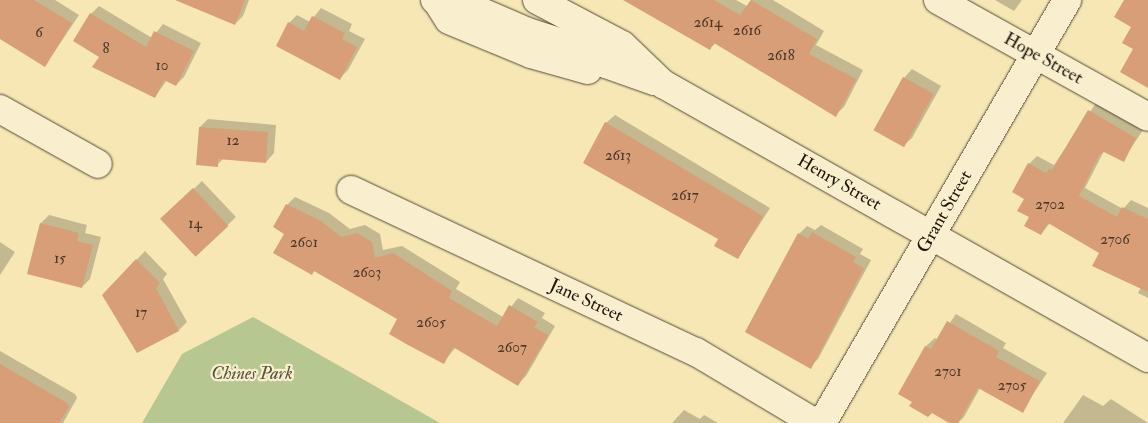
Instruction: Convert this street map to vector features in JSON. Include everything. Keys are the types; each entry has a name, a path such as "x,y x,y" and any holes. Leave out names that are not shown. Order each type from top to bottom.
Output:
{"street":[{"name":"Henry Street","path":"538,0 622,45 662,84 1148,358"},
{"name":"Hope Street","path":"938,0 1148,117"},
{"name":"Grant Street","path":"822,423 1068,0"},
{"path":"436,1 449,20 531,54 588,70 606,64 662,84"},
{"path":"0,109 98,164"},
{"name":"Jane Street","path":"351,190 696,352 815,423"}],"green space":[{"name":"Chines Park","path":"253,317 440,423 142,423 182,354"}],"building":[{"path":"0,0 34,0 72,23 45,67 0,39"},
{"path":"175,0 245,0 235,25"},
{"path":"623,0 714,0 740,15 751,0 817,39 809,54 856,79 836,117 714,43 710,50"},
{"path":"1124,0 1148,0 1148,88 1120,72 1133,49 1122,43 1131,27 1114,17"},
{"path":"90,13 146,47 154,31 194,51 176,86 164,80 155,98 92,67 99,57 73,41"},
{"path":"312,16 345,33 342,39 357,47 340,80 276,46 288,22 304,31"},
{"path":"903,77 934,94 904,147 873,130"},
{"path":"1088,110 1136,138 1124,162 1104,152 1099,155 1079,196 1117,217 1122,207 1148,219 1148,292 1092,266 1099,253 1048,223 1041,235 1024,226 1029,217 1017,211 1024,199 1012,192 1028,163 1046,173 1049,169 1052,170"},
{"path":"605,122 763,216 738,259 714,246 718,239 583,163"},
{"path":"199,127 268,132 266,163 218,159 218,167 196,165"},
{"path":"193,188 228,226 196,257 160,219"},
{"path":"286,204 321,221 341,237 357,233 372,242 375,258 393,253 452,291 449,298 497,326 509,305 538,322 534,327 548,335 518,386 453,347 444,364 408,345 389,334 397,319 314,271 312,275 273,253 284,234 273,227"},
{"path":"40,223 79,233 77,241 93,245 82,288 27,274"},
{"path":"812,232 856,257 853,262 864,268 811,369 745,332 798,233 808,239"},
{"path":"136,259 160,283 156,288 179,331 137,353 102,295"},
{"path":"947,321 999,351 996,357 1040,381 1023,413 978,388 958,423 949,423 932,413 928,417 909,406 912,402 898,394 925,346 931,349"},
{"path":"0,364 67,403 69,407 59,423 0,423"}]}
